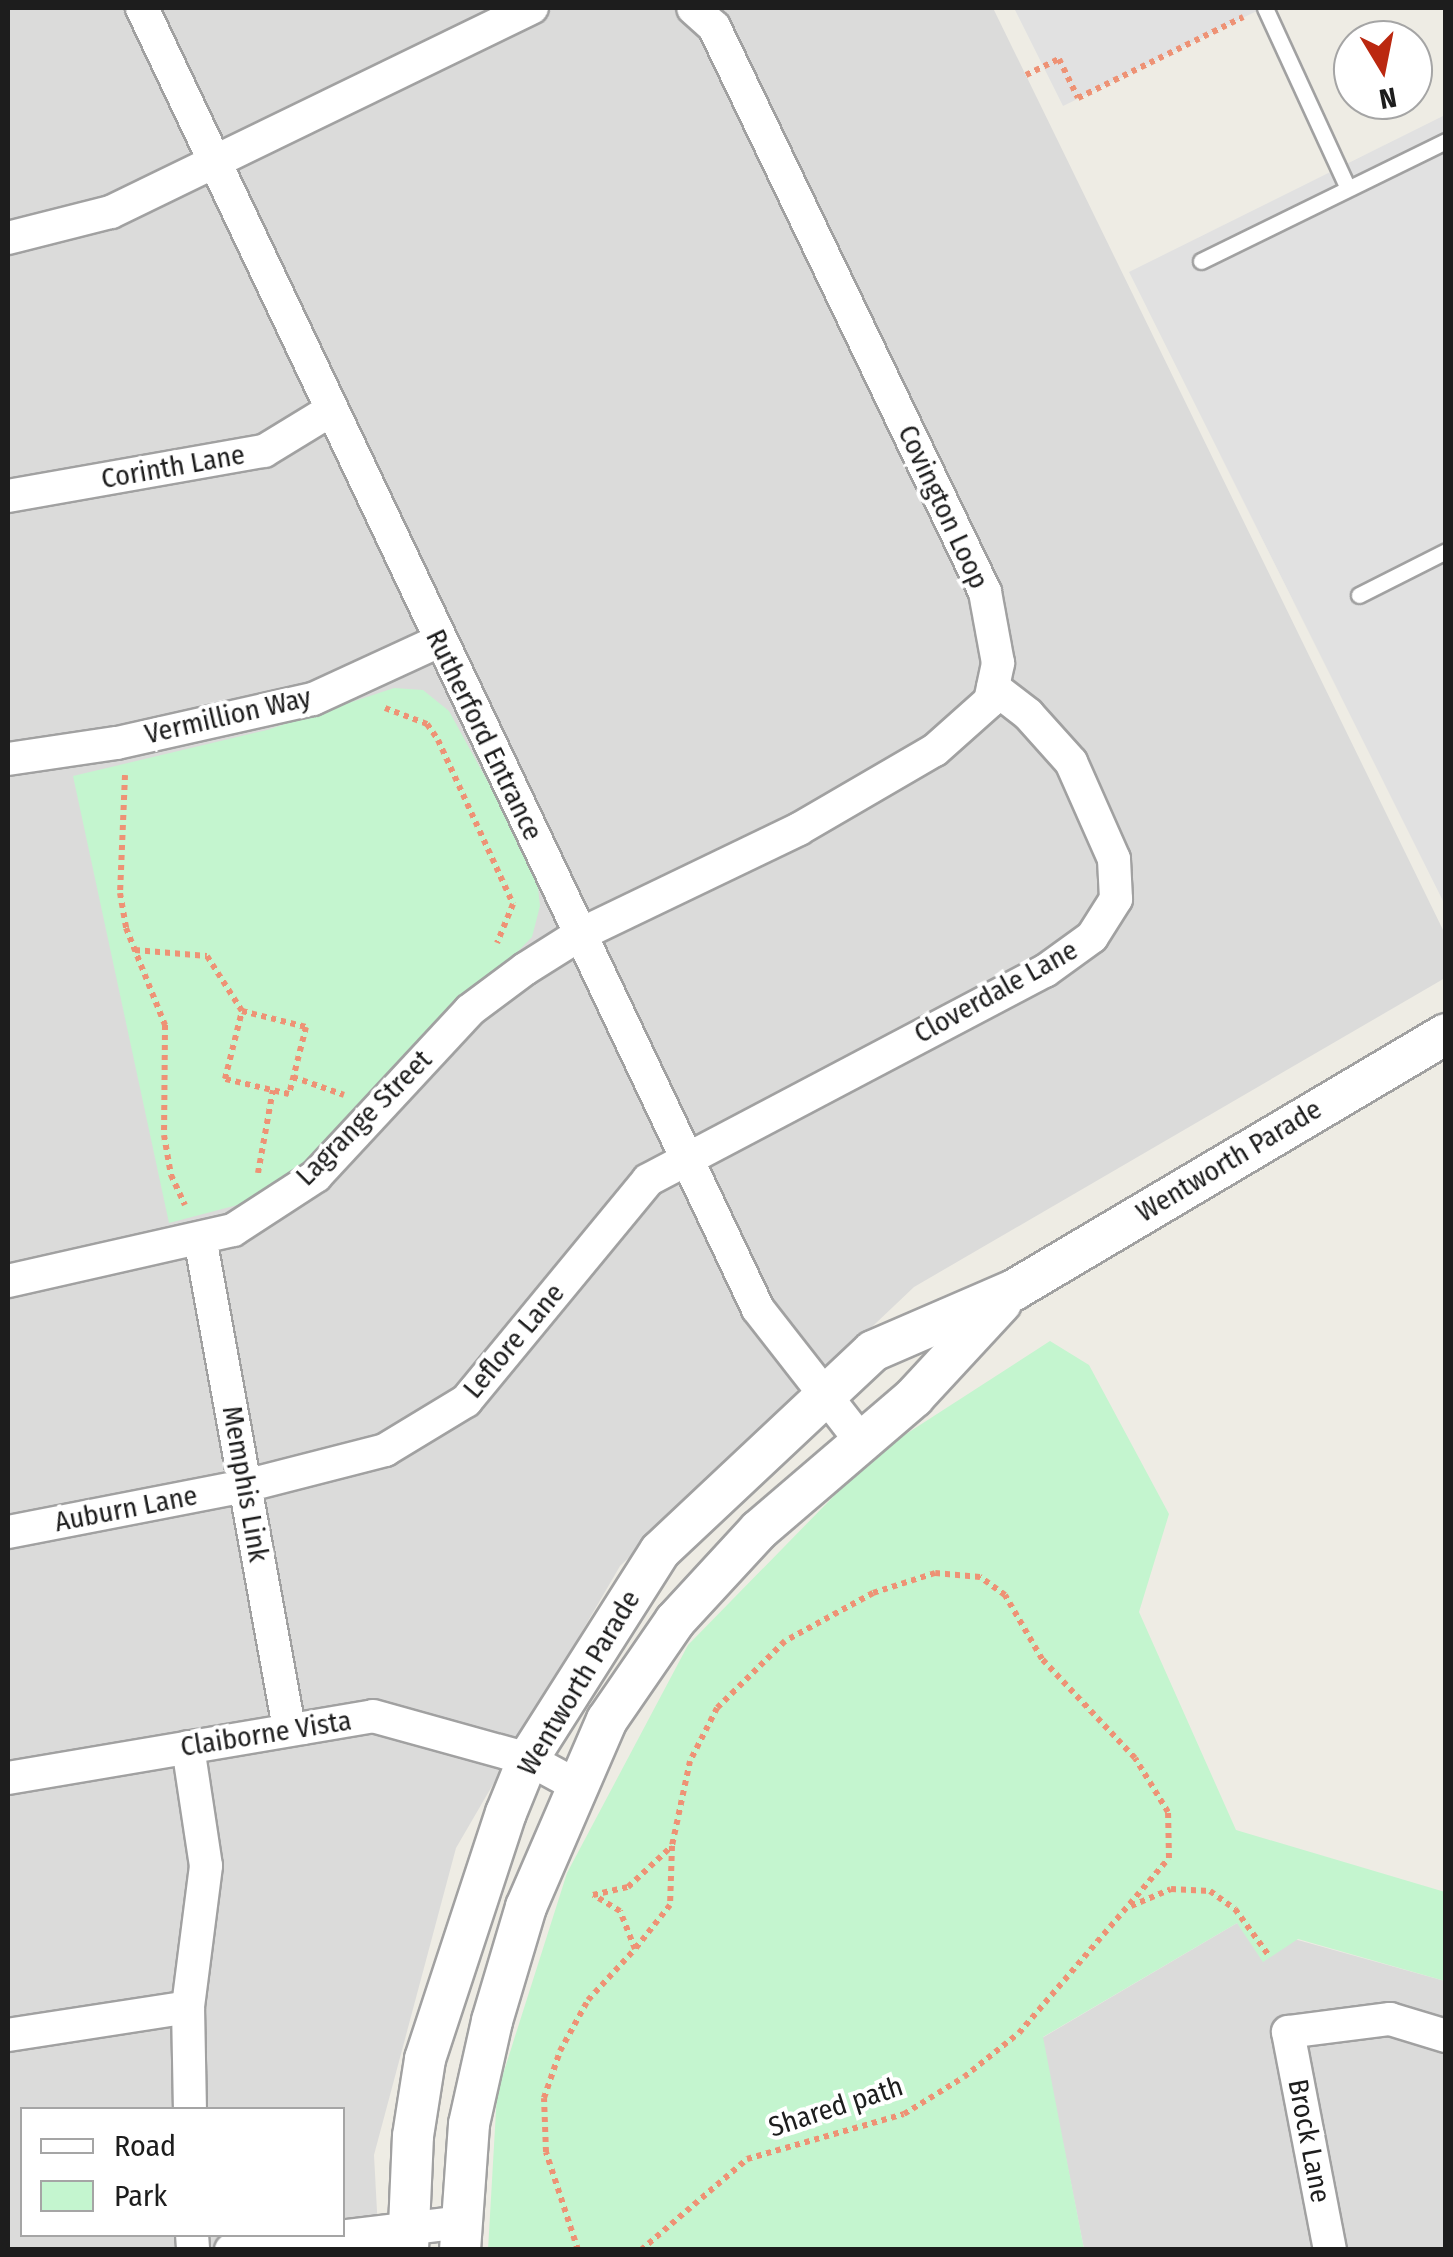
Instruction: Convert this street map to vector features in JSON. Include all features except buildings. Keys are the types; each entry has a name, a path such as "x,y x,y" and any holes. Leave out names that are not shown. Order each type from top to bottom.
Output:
{"street":[{"name":"Rutherford Entrance","path":"142,8 218,164 328,412 758,1309 862,1442"},
{"path":"8,238 111,212 218,164 532,8"},
{"name":"Covington Loop","path":"693,8 714,27 985,592 998,663 993,687"},
{"name":"Corinth Lane","path":"8,496 264,451 328,412"},
{"name":"Vermillion Way","path":"8,759 117,742 312,699 439,641"},
{"path":"579,934 799,829 935,750 990,701 993,687"},
{"name":"Cloverdale Lane","path":"685,1155 1045,970 1110,917 1114,859 1071,762 1028,714 993,687"},
{"name":"Lagrange Street","path":"8,1281 203,1222 232,1230 316,1176 470,1010 579,934"},
{"name":"Wentworth Parade","path":"409,2238 412,2136 426,2059 528,1759 660,1551 873,1351 1014,1290 1446,1034"},
{"name":"Leflore Lane","path":"245,1486 385,1450 466,1401 648,1180 685,1155"},
{"name":"Memphis Link","path":"203,1222 289,1730"},
{"name":"Wentworth Parade","path":"461,2236 469,2124 492,2021 574,1784 607,1720 675,1621 759,1530 914,1397 1014,1290"},
{"name":"Auburn Lane","path":"8,1532 245,1486"},
{"name":"Claiborne Vista","path":"8,1778 372,1716 528,1759 574,1784"},
{"path":"188,1746 206,1866 188,2006 190,2107"},
{"path":"8,2036 188,2006"},
{"name":"Brock Lane","path":"1330,2250 1288,2032 1390,2019 1446,2036"},
{"path":"232,2250 461,2236"}],"lane":[{"path":"1264,8 1347,186"},
{"path":"1200,261 1446,141"},
{"path":"1359,595 1446,552"}],"path":[{"path":"1026,75 1059,59 1078,98 1246,16"},
{"path":"355,680 368,705 399,710 427,724 438,740 513,904 496,951"},
{"path":"117,742 128,809 120,893 135,950 165,1025 164,1135 171,1175 188,1210 203,1222"},
{"path":"135,950 207,956 242,1011 306,1027 289,1094 225,1078 242,1011"},
{"path":"293,1076 359,1101"},
{"path":"271,1179 256,1187 272,1090"},
{"name":"Shared path","path":"641,2250 747,2159 904,2114 964,2076 1020,2033 1169,1858 1168,1812 1136,1758 1042,1659 1004,1595 980,1577 935,1573 872,1592 785,1640 717,1708 690,1761 672,1846"},
{"path":"578,2250 546,2152 544,2098 560,2051 588,2000 670,1904 672,1846"},
{"path":"634,1949 620,1910 594,1895 628,1887 672,1846"},
{"path":"1130,1907 1171,1890 1210,1891 1236,1909 1270,1958"}],"shaded area":[{"path":"8,8 993,8 1445,934 1445,978 914,1287 620,1566 456,1848 374,2155 379,2249 8,2250"},
{"path":"1014,8 1263,8 1063,106"},
{"path":"1445,115 1445,905 1129,272"},
{"path":"1237,1923 1445,1981 1445,2249 1084,2249 1042,2038"}],"green space":[{"path":"394,688 423,690 449,711 536,870 540,906 532,937 311,1162 245,1203 169,1223 73,776 267,730"},
{"path":"1050,1341 1089,1365 1169,1514 1139,1612 1236,1830 1445,1892 1445,1981 1298,1939 1263,1962 1237,1923 1043,2037 1084,2249 488,2250 497,2093 567,1873 688,1645 875,1454"}]}
